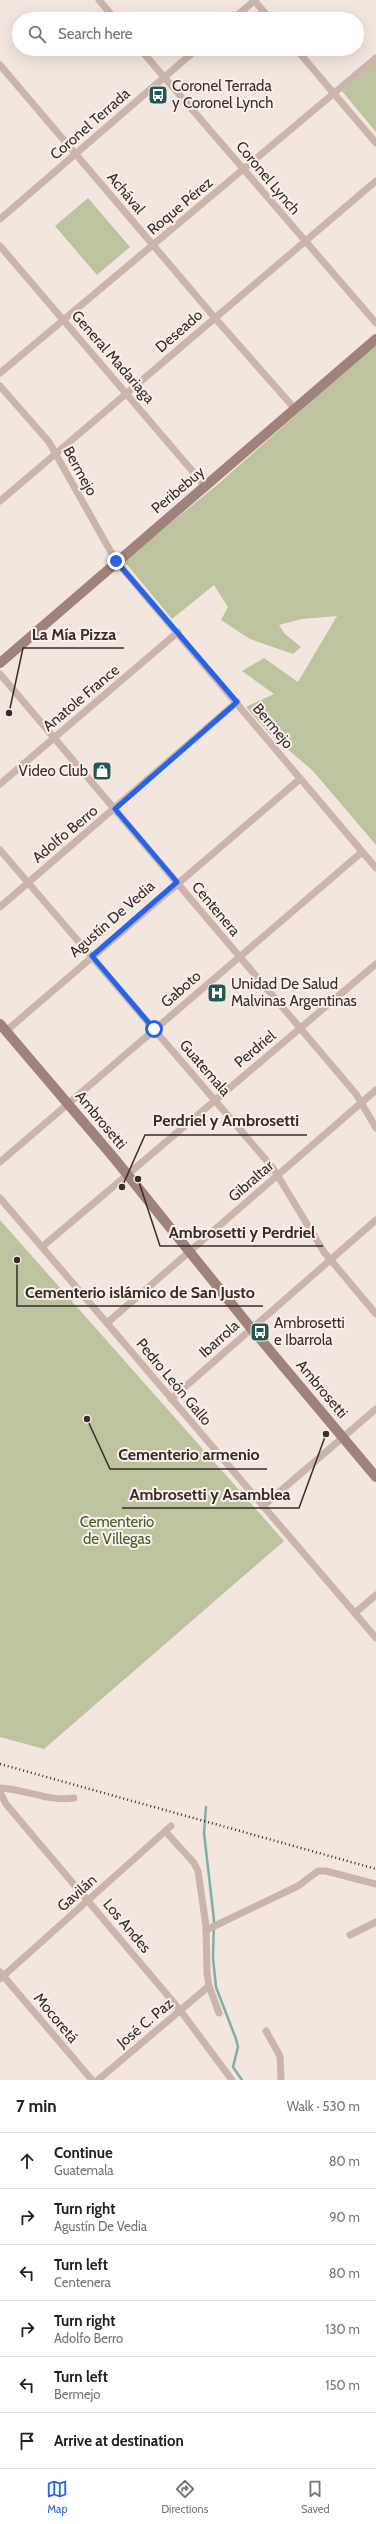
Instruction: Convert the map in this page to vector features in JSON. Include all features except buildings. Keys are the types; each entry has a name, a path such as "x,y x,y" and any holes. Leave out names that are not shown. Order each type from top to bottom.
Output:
{"street":[{"path":"99,0 109,12"},
{"path":"241,12 254,0 264,12"},
{"name":"Coronel Lynch","path":"146,56 376,323"},
{"name":"Coronel Terrada","path":"0,219 189,56"},
{"path":"302,56 376,143"},
{"name":"Roque Pérez","path":"0,373 376,58"},
{"name":"Achával","path":"0,65 76,153 153,246 295,408"},
{"name":"Deseado","path":"0,501 376,181"},
{"name":"General Madariaga","path":"0,246 206,487"},
{"name":"Peribebuy","path":"0,663 116,561 206,487 376,339"},
{"name":"Bermejo","path":"0,386 56,454 116,561 178,632 376,868"},
{"name":"Anatole France","path":"0,784 178,632"},
{"name":"Centenera","path":"0,674 362,1102 376,1128"},
{"name":"Adolfo Berro","path":"0,906 115,809 237,702"},
{"name":"Agustín De Vedia","path":"2,1030 92,956 177,882 300,779"},
{"name":"Guatemala","path":"0,850 216,1100 278,1175 330,1261 376,1314"},
{"name":"Gaboto","path":"0,1162 362,852"},
{"name":"Perdriel","path":"42,1247 376,964"},
{"name":"Ambrosetti","path":"2,1030 69,1104 128,1174 251,1328 376,1478"},
{"name":"Gibraltar","path":"107,1323 376,1090"},
{"name":"Pedro León Gallo","path":"0,1198 376,1638"},
{"name":"Ibarrola","path":"171,1399 376,1220"},
{"path":"263,1506 376,1409"},
{"path":"354,1613 376,1595"},
{"path":"0,1788 14,1788 54,1799 74,1798"},
{"name":"Los Andes","path":"0,1792 6,1804 89,1900 180,2010 232,2080"},
{"name":"Gavilán","path":"1,1976 89,1900 168,1828 196,1867 208,1929"},
{"path":"219,2013 209,1986 208,1929 298,1886 318,1871 326,1871 376,1884"},
{"path":"350,1935 376,1922"},
{"name":"Mocoretá","path":"1,1976 92,2080"},
{"name":"José C. Paz","path":"98,2080 209,1986"},
{"path":"266,2031 280,2056 281,2080"}],"green space":[{"path":"376,62 376,132 342,91"},
{"path":"88,198 130,247 97,275 55,226"},
{"path":"376,344 376,845 313,771 270,734 246,707 274,694 242,671 264,658 298,682 337,616 302,619 279,625 285,634 301,647 293,654 250,639 221,620 228,607 214,585 172,619 124,561 217,485"},
{"name":"Cementerio de Villegas","path":"0,1220 284,1541 44,1749 0,1737"}],"waterway":[{"path":"206,1807 204,1833 214,1920 213,1958 216,1987 236,2039 238,2047 233,2067 242,2080"}],"railway":[{"path":"0,1764 376,1869"}],"place":[{"name":"Coronel Terrada y Coronel Lynch","path":"158,95"},
{"name":"La Mía Pizza","path":"9,713"},
{"name":"Video Club","path":"102,771"},
{"name":"Unidad De Salud Malvinas Argentinas","path":"217,993"},
{"name":"Ambrosetti y Perdriel","path":"138,1179"},
{"name":"Perdriel y Ambrosetti","path":"122,1187"},
{"name":"Cementerio islámico de San Justo","path":"17,1260"},
{"name":"Ambrosetti e Ibarrola","path":"260,1332"},
{"name":"Cementerio armenio","path":"87,1419"},
{"name":"Ambrosetti y Asamblea","path":"326,1434"}],"route":[{"path":"116,561 237,702 115,809 177,882 92,956 154,1029"}]}
